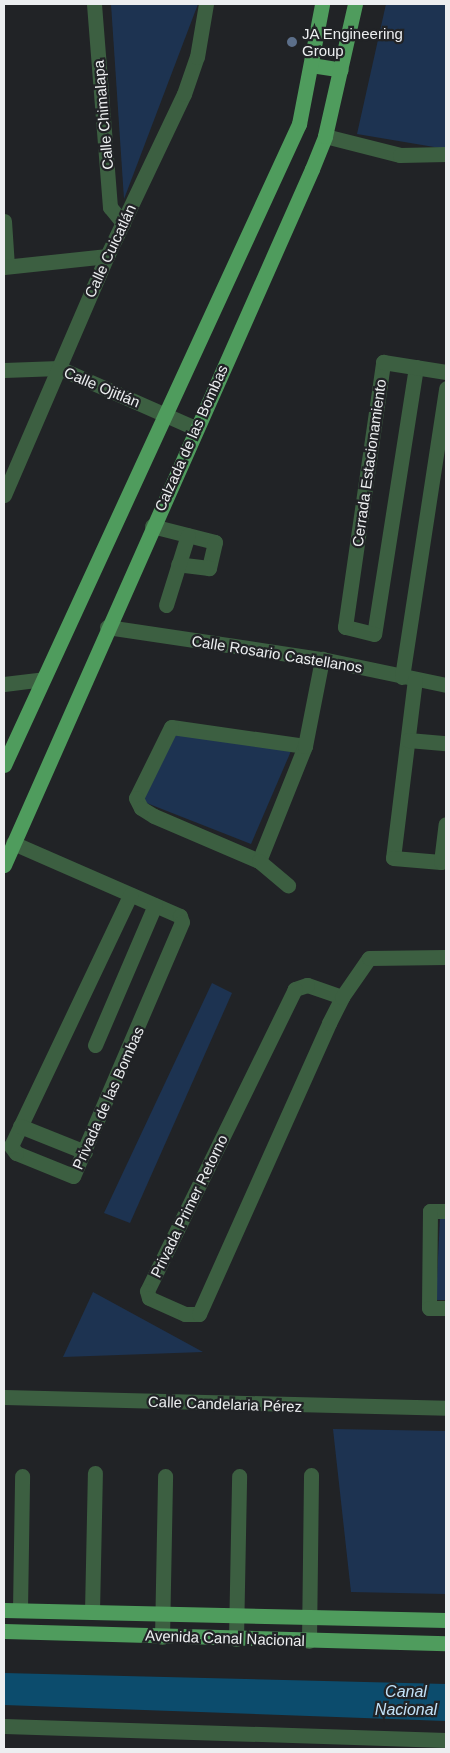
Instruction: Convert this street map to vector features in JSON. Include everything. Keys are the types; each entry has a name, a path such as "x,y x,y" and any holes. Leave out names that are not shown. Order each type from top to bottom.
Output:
{"main road":[{"path":"4,764 299,124 322,4"},
{"name":"Calzada de las Bombas","path":"4,864 325,136 354,4"},
{"path":"311,65 341,70"},
{"name":"Avenida Canal Nacional","path":"4,1610 446,1620"},
{"name":"Avenida Canal Nacional","path":"4,1631 309,1641 446,1643"}],"street":[{"name":"Calle Chimalapa","path":"94,4 110,207 123,223"},
{"name":"Calle Cuicatlán","path":"4,495 8,477 59,368 107,256 184,94 196,57 206,4"},
{"path":"325,136 400,155 446,154"},
{"path":"4,221 5,266 107,256"},
{"name":"Cerrada Estacionamiento","path":"416,367 374,634 345,627 383,362 416,367 446,372"},
{"name":"Calle Ojitlán","path":"4,370 59,368 195,428"},
{"path":"446,388 409,678 408,740 393,858 441,862 446,824"},
{"path":"152,526 215,542 209,568 178,564"},
{"path":"166,605 188,535"},
{"name":"Calle Rosario Castellanos","path":"107,627 322,659 446,685"},
{"path":"259,861 305,746 322,659"},
{"path":"4,684 42,679"},
{"path":"288,885 259,861 154,816 141,808 136,798 171,727 305,746"},
{"path":"408,740 446,743"},
{"name":"Privada de las Bombas","path":"14,843 180,916 182,928 85,1152 73,1176 67,1175 16,1153 11,1146 130,895"},
{"path":"94,1045 155,905"},
{"name":"Privada Primer Retorno","path":"342,997 307,985 295,989 147,1291 149,1298 185,1314 199,1314 342,997 369,958 446,957"},
{"path":"20,1126 85,1152"},
{"path":"446,1211 430,1211 429,1308 446,1308"},
{"name":"Calle Candelaria Pérez","path":"4,1397 446,1408"},
{"path":"92,1612 95,1473"},
{"path":"309,1641 311,1475"},
{"path":"20,1610 22,1476"},
{"path":"162,1637 165,1476"},
{"path":"236,1639 239,1476"},
{"path":"4,1726 446,1740"}],"shaded area":[{"path":"111,4 198,4 124,199"},
{"path":"386,4 446,4 446,149 357,134"},
{"path":"172,730 291,751 251,844 139,800"},
{"path":"212,983 232,993 130,1223 104,1213"},
{"path":"440,1218 446,1218 446,1300 436,1300"},
{"path":"93,1292 203,1352 63,1357"},
{"path":"333,1429 446,1431 446,1594 351,1592"}],"water":[{"name":"Canal Nacional","path":"4,1673 446,1684 446,1721 4,1705"}],"place":[{"name":"JA Engineering Group","path":"292,42"}]}
